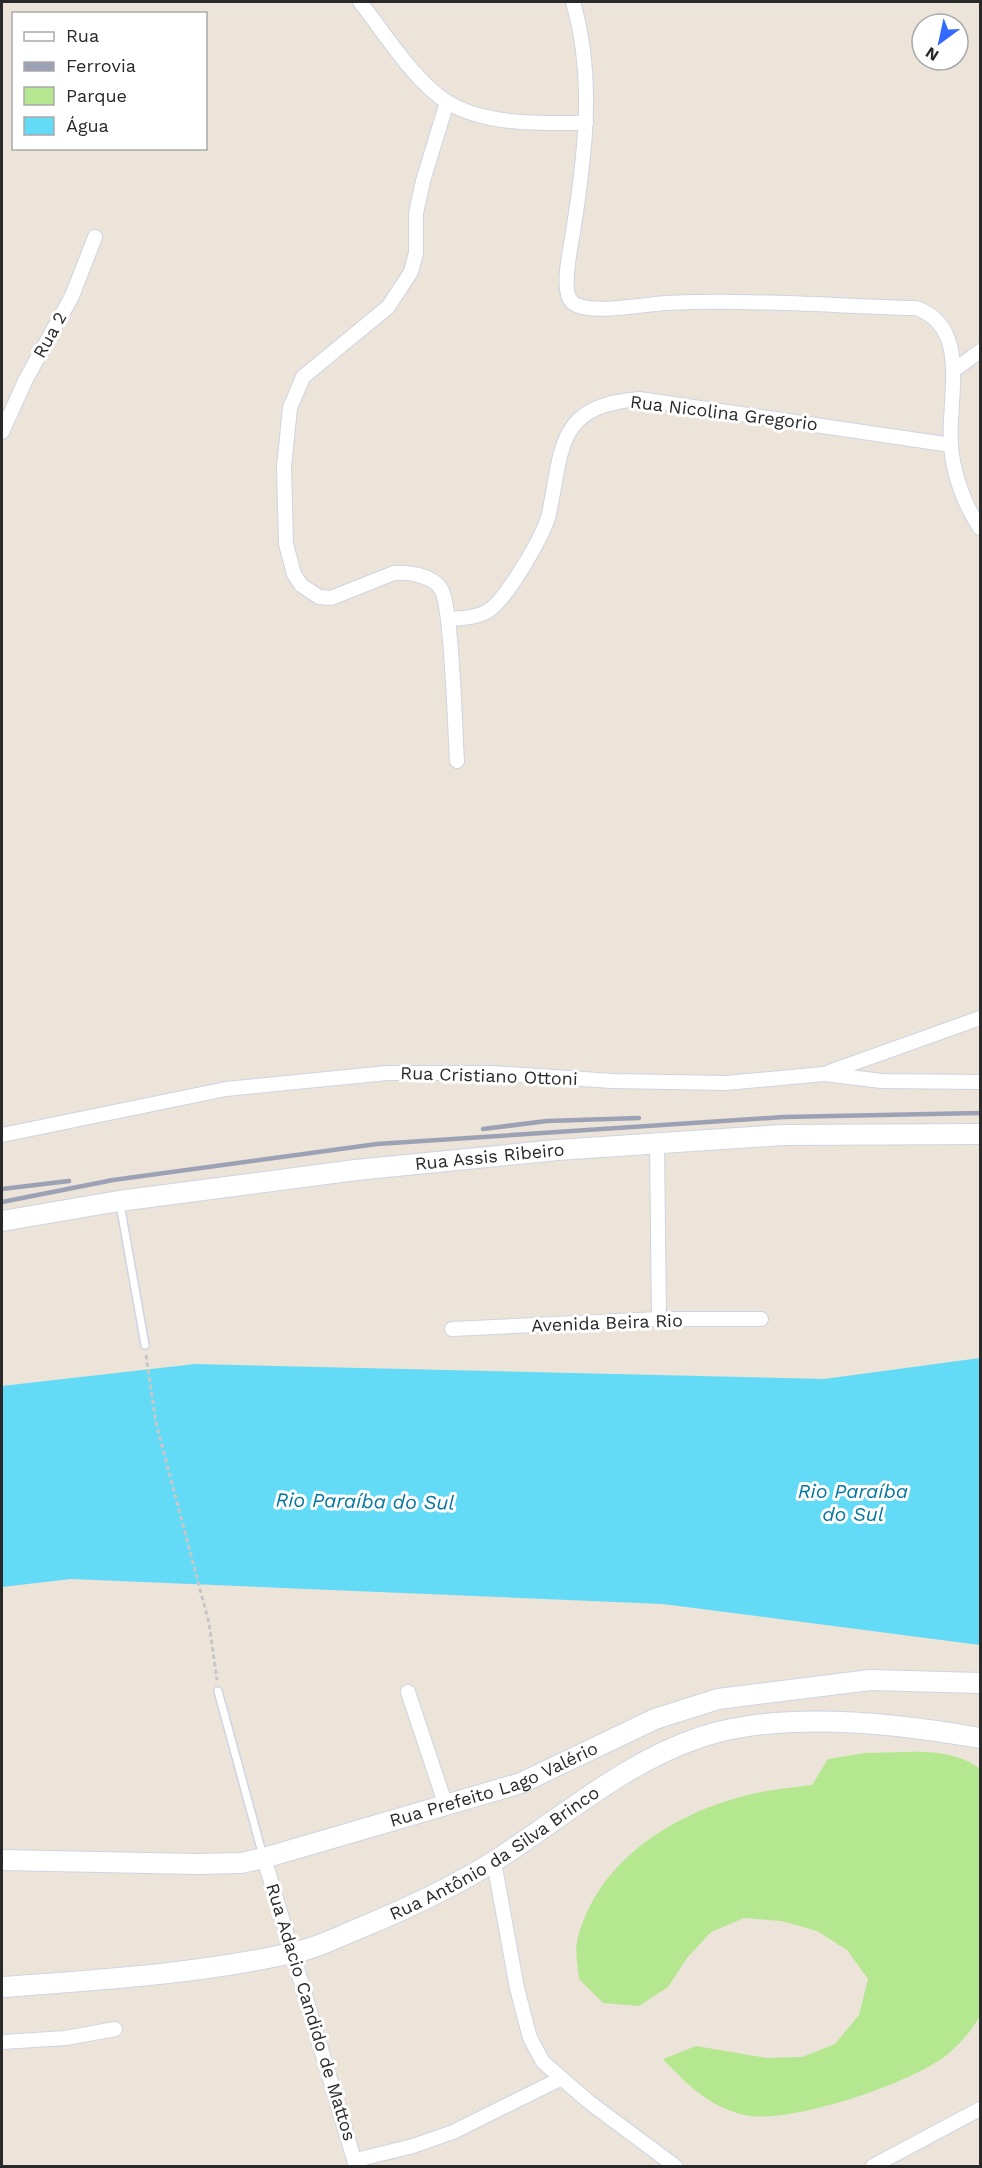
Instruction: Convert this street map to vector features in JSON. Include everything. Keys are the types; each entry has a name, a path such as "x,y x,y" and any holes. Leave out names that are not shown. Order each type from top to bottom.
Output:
{"street":[{"path":"360,2 420,77 447,102 501,119 586,123"},
{"path":"573,2 585,78 586,152 568,270 567,296 571,302 584,308 601,309 668,303 916,308 936,318 948,337 953,371 951,445 970,513 981,528"},
{"path":"447,102 423,180 416,213 416,253 411,272 388,307 303,377 290,408 284,467 286,544 294,574 309,593 331,598 394,573 405,573 437,585 442,591 448,619 457,761"},
{"name":"Rua 2","path":"2,432 26,379 72,296 95,237"},
{"path":"953,371 981,351"},
{"name":"Rua Nicolina Gregorio","path":"448,619 472,617 487,612 501,597 541,534 548,516 560,451 566,436 574,424 596,407 615,401 639,399 951,445"},
{"path":"824,1074 981,1018"},
{"name":"Rua Cristiano Ottoni","path":"2,1135 226,1089 375,1074 491,1073 613,1081 726,1083 824,1074 882,1081 981,1082"},
{"name":"Rua Assis Ribeiro","path":"2,1221 119,1201 356,1170 657,1142 783,1135 981,1134"},
{"path":"657,1142 659,1319"},
{"name":"Avenida Beira Rio","path":"452,1329 659,1319 761,1319"},
{"name":"Rua Prefeito Lago Valério","path":"2,1860 241,1863 521,1783 655,1719 718,1699 870,1680 981,1683"},
{"path":"408,1692 446,1806"},
{"name":"Rua Antônio da Silva Brinco","path":"2,1987 133,1978 294,1953 444,1890 494,1862 645,1761 701,1737 750,1725 834,1723 916,1726 981,1738"},
{"name":"Rua Adacio Candido de Mattos","path":"264,1858 356,2163"},
{"path":"494,1862 517,1988 530,2038 543,2062 560,2079 675,2166"},
{"path":"2,2042 66,2038 115,2029"},
{"path":"356,2163 453,2132 560,2079"},
{"path":"873,2166 981,2109"}],"lane":[{"path":"119,1201 144,1345"},
{"path":"218,1690 264,1858"}],"path":[{"path":"144,1345 156,1424 209,1623 218,1690"}],"green space":[{"path":"865,1753 940,1753 968,1761 980,1769 980,2016 966,2036 948,2054 908,2077 880,2089 819,2108 790,2114 765,2116 733,2112 700,2094 663,2059 696,2046 767,2058 802,2057 835,2044 859,2015 868,1979 847,1950 817,1931 782,1921 744,1918 711,1932 687,1958 668,1987 639,2006 603,2003 579,1979 576,1946 586,1914 600,1889 618,1867 638,1848 662,1831 687,1817 740,1797 812,1785 828,1759"}],"water":[{"name":"Rio Paraíba do Sul","path":"980,1358 980,1645 663,1604 71,1579 2,1587 2,1386 195,1364 824,1379"}],"railway":[{"path":"2,1202 113,1180 377,1144 784,1117 980,1113"},
{"path":"483,1129 547,1121 639,1118"},
{"path":"2,1189 69,1181"}]}
